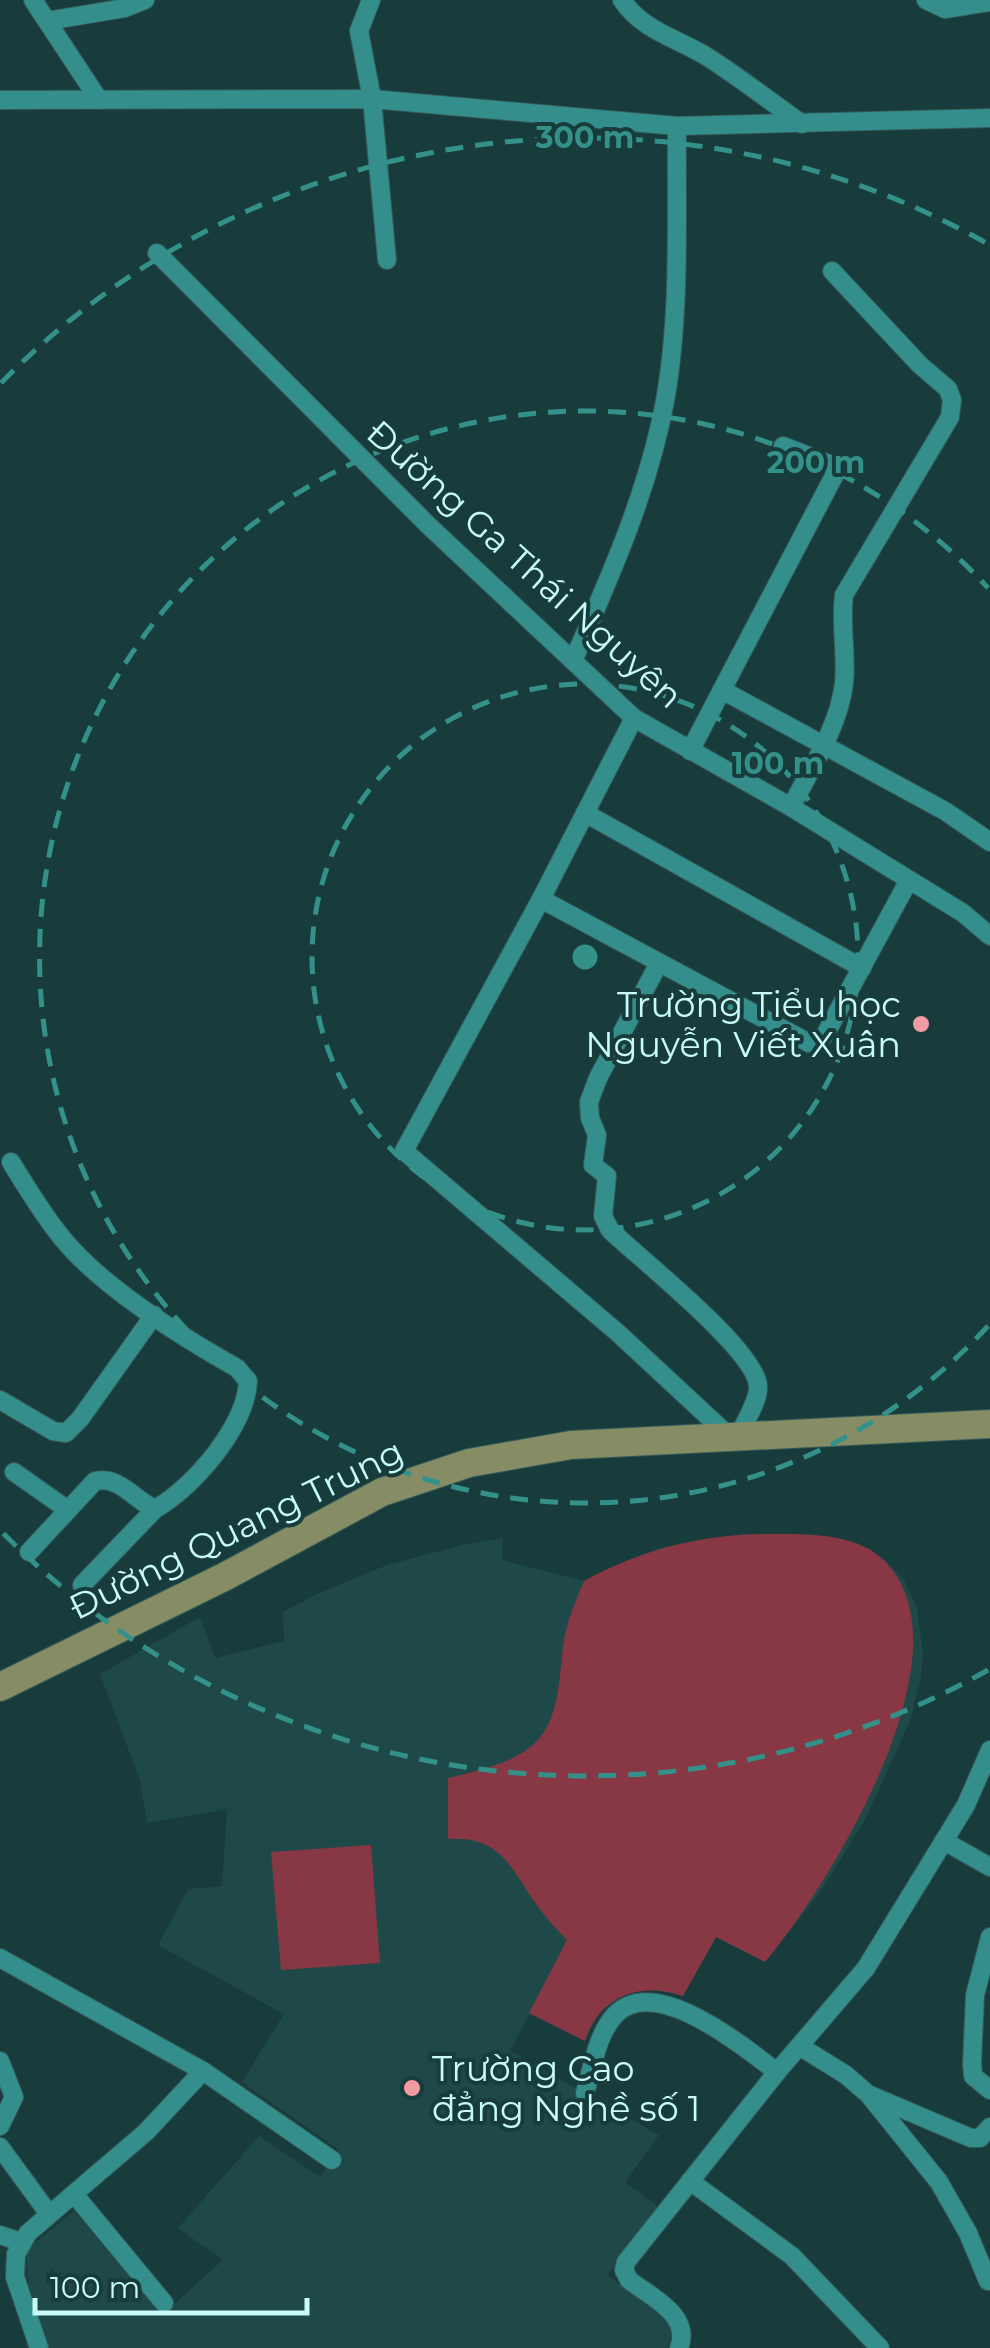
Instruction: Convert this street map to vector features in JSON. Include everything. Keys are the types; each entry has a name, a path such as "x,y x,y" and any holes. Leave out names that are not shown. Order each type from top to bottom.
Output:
{"main road":[{"name":"Đường Quang Trung","path":"0,1687 224,1577 382,1492 469,1463 571,1445 990,1424"}],"street":[{"path":"33,0 99,100"},
{"path":"46,21 125,8 145,0"},
{"path":"371,0 360,31 372,99 388,260"},
{"path":"622,0 632,14 653,29 704,55 802,124"},
{"path":"926,0 945,8 990,2"},
{"path":"0,100 372,99 677,126 990,118"},
{"path":"573,661 639,500 664,402 676,274 677,126"},
{"name":"Đường Ga Thái Nguyên","path":"156,253 429,526 634,718 910,880 963,913 990,936"},
{"path":"790,807 838,714 844,683 844,595 950,416 952,400 948,390 832,271"},
{"path":"690,751 835,474 834,466 783,446"},
{"path":"722,690 946,812 990,842"},
{"path":"634,718 404,1151 734,1437 756,1394 756,1380 727,1336 610,1230 603,1216 607,1176 594,1166 597,1135 589,1102 659,963"},
{"path":"585,813 862,968"},
{"path":"541,899 809,1043 818,1042 825,1035 910,880"},
{"path":"11,1162 65,1242 104,1278 237,1368 248,1380 247,1398 226,1438 192,1481 155,1508 82,1585"},
{"path":"0,1400 66,1433 80,1420 154,1315"},
{"path":"14,1472 68,1510"},
{"path":"30,1552 95,1480 108,1478 139,1502 155,1508"},
{"path":"680,2348 683,2330 678,2318 629,2280 624,2270 626,2262 777,2072 866,1968 966,1804 990,1750"},
{"path":"944,1841 990,1867"},
{"path":"990,1937 975,1995 972,2064 973,2076 990,2090"},
{"path":"0,1958 203,2071 332,2160"},
{"path":"585,2094 610,2022 626,2005 637,2001 697,2018 722,2031 777,2072"},
{"path":"801,2047 846,2074 869,2095 939,2182 968,2233 988,2280"},
{"path":"0,2061 14,2096 0,2126"},
{"path":"39,2348 15,2277 7,2266 21,2242 146,2132 203,2071"},
{"path":"869,2095 971,2138 980,2138 989,2130"},
{"path":"0,2147 49,2214"},
{"path":"690,2181 792,2256 880,2348"},
{"path":"74,2194 164,2303"},
{"path":"0,2234 21,2242"}],"shaded area":[{"path":"742,1534 835,1538 857,1543 883,1558 904,1580 917,1608 923,1654 921,1677 910,1721 865,1820 819,1894 765,1962 716,1937 683,1996 652,1989 627,1993 599,2013 585,2041 529,2014 510,2051 659,2135 625,2182 660,2208 607,2275 665,2318 672,2330 668,2348 49,2348 29,2286 26,2250 74,2211 162,2315 223,2260 178,2228 259,2136 320,2177 339,2150 242,2082 284,2014 158,1945 188,1889 222,1886 227,1809 147,1823 140,1780 100,1674 200,1617 215,1658 284,1641 283,1612 387,1565 463,1545 503,1538 502,1560 584,1581 660,1548"},
{"path":"817,1535 857,1543 869,1549 902,1586 913,1635 907,1693 887,1755 859,1817 826,1875 765,1962 716,1937 683,1996 652,1990 623,1996 600,2013 585,2041 529,2013 567,1940 492,1848 466,1839 448,1839 448,1778 514,1758 545,1731 556,1702 566,1632 584,1581 670,1546 716,1537"},
{"path":"371,1845 380,1963 281,1970 271,1852"}],"place":[{"name":"Trường Tiểu học Nguyễn Viết Xuân","path":"921,1024"},
{"name":"Trường Cao đẳng Nghề số 1","path":"412,2088"}]}
